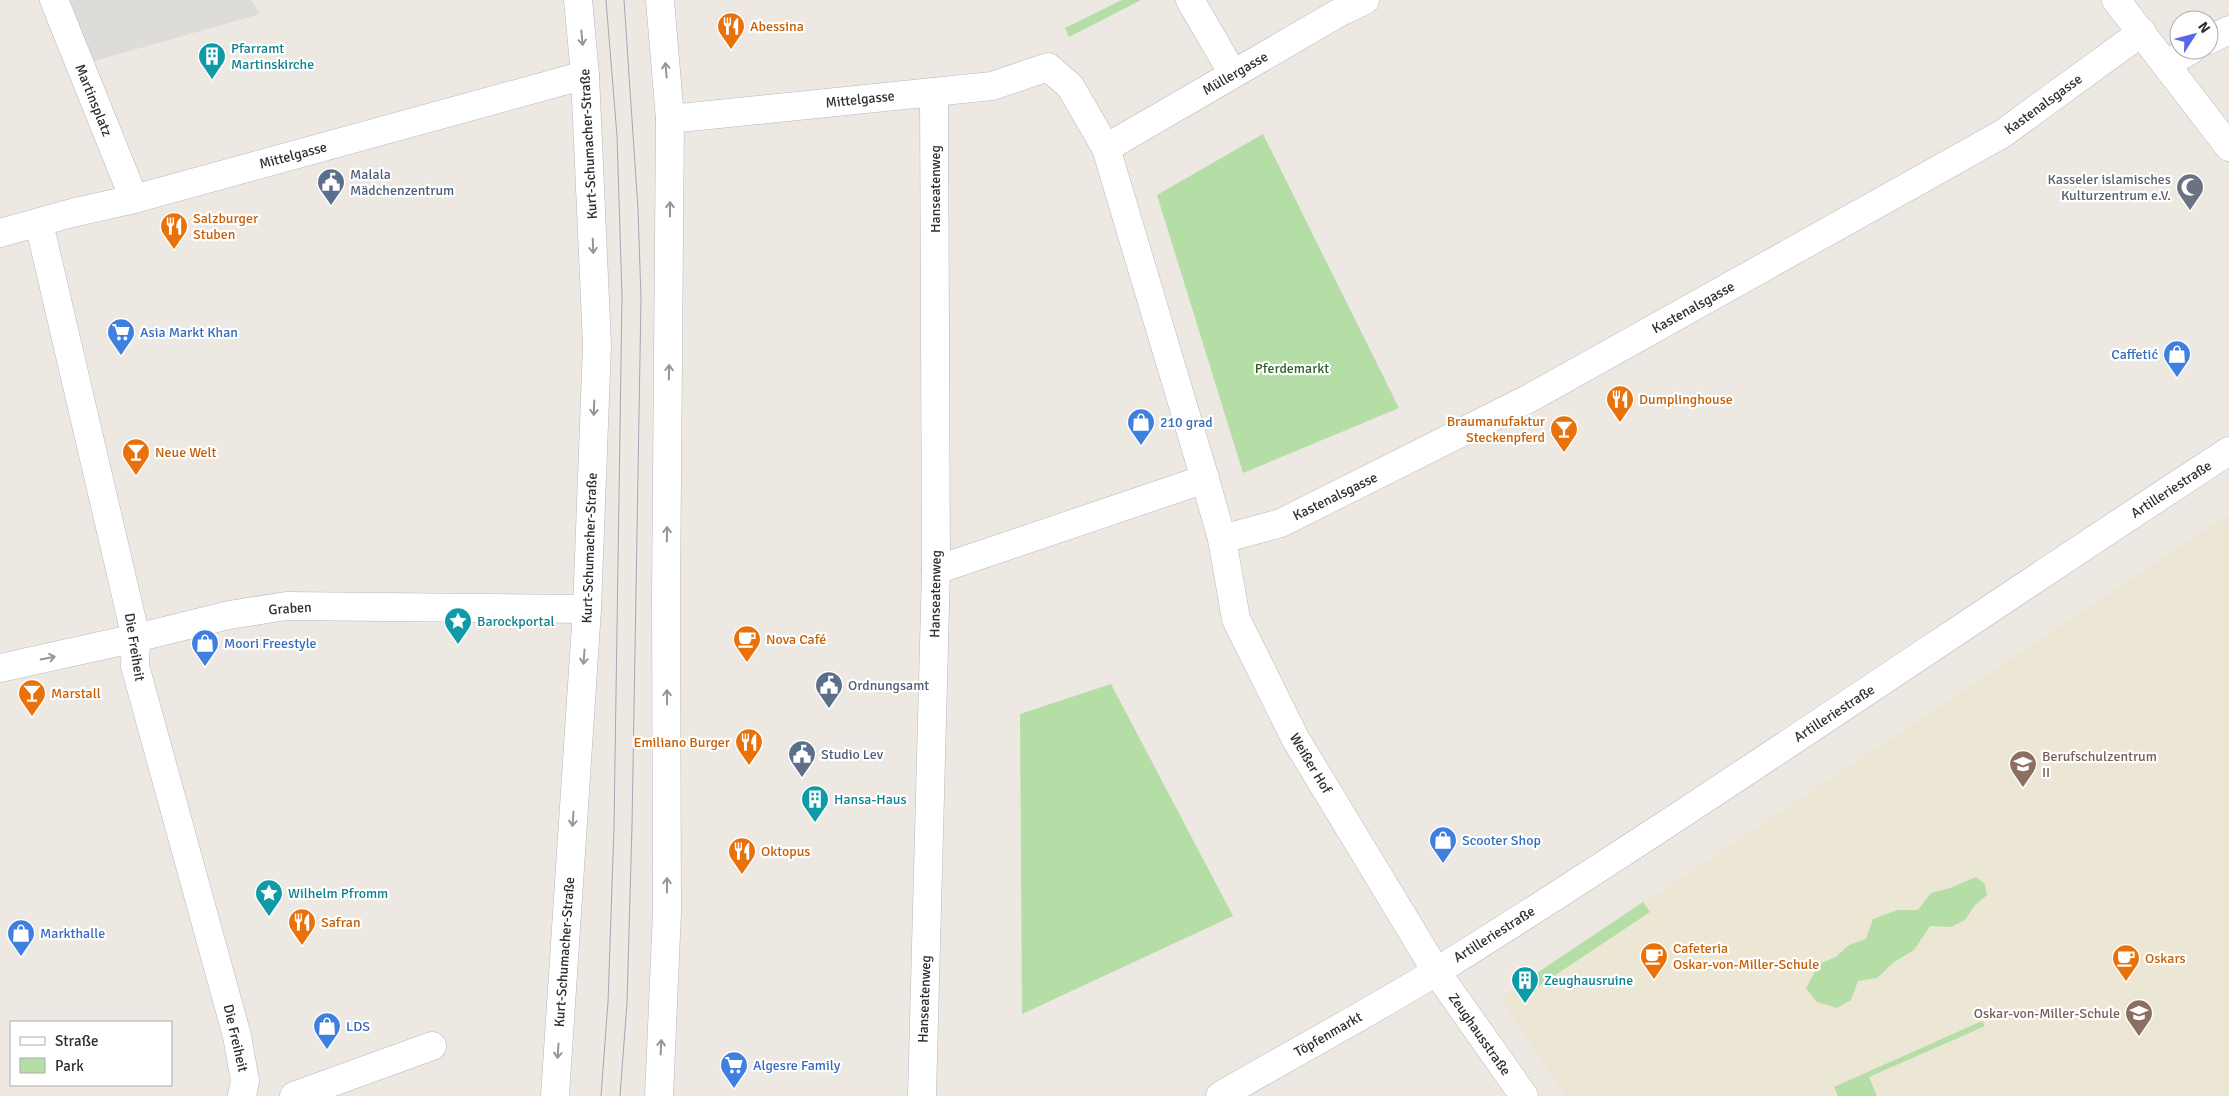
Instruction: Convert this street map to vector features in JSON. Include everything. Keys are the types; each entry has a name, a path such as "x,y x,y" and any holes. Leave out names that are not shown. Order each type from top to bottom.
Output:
{"street":[{"name":"Martinsplatz","path":"54,0 134,199"},
{"name":"Kurt-Schumacher-Straße","path":"555,1096 587,608 597,345 586,75 578,0"},
{"path":"659,1096 667,912 666,595 670,118 660,0"},
{"path":"1190,0 1233,74"},
{"name":"Müllergasse","path":"1106,148 1365,0"},
{"path":"2116,0 2229,147"},
{"name":"Kastenalsgasse","path":"1222,539 1281,523 1530,398 2002,134 2142,32"},
{"path":"2167,64 2174,60"},
{"name":"Mittelgasse","path":"670,118 992,86 1048,67 1070,86 1106,148"},
{"name":"Mittelgasse","path":"0,233 39,224 72,213 134,199 586,75"},
{"name":"Hanseatenweg","path":"922,1096 936,570 934,92"},
{"path":"1106,148 1222,539"},
{"name":"Die Freiheit","path":"39,224 136,638 135,666 237,1036 245,1081 242,1096"},
{"name":"Artilleriestraße","path":"1436,971 1595,870 2229,451"},
{"path":"936,570 1205,480"},
{"name":"Weißer Hof","path":"1222,539 1236,619 1294,738 1436,971"},
{"name":"Graben","path":"0,668 229,615 286,606 587,608"},
{"name":"Töpfenmarkt","path":"1220,1096 1436,971"},
{"name":"Zeughausstraße","path":"1436,971 1524,1096"},
{"path":"294,1096 432,1046"}],"shaded area":[{"path":"54,0 251,0 260,14 80,65"},
{"name":"Berufschulzentrum II","path":"2229,514 2229,1096 1565,1096 1500,998"}],"green space":[{"path":"1122,0 1141,0 1069,37 1065,28"},
{"name":"Pferdemarkt","path":"1263,134 1399,408 1243,473 1157,195"},
{"path":"1111,684 1233,916 1022,1014 1020,714"},
{"path":"1976,877 1985,884 1987,895 1975,905 1965,920 1951,927 1930,926 1914,950 1894,962 1877,978 1858,981 1851,1000 1837,1008 1817,1002 1806,988 1819,964 1836,957 1849,945 1866,939 1873,919 1898,910 1918,910 1931,893 1950,888"},
{"path":"1643,902 1650,912 1536,988 1532,982 1525,981"},
{"path":"1982,1021 1985,1026 1869,1077 1877,1096 1838,1096 1834,1087"}],"tram line":[{"path":"601,1096 608,1002 614,828 622,296 617,136 606,0"},
{"path":"620,1096 627,1003 632,826 641,298 638,209 624,0"}],"place":[{"name":"Abessina","path":"731,50"},
{"name":"Pfarramt Martinskirche","path":"212,80"},
{"name":"Malala Mädchenzentrum","path":"331,206"},
{"name":"Kasseler islamisches Kulturzentrum e.V.","path":"2190,211"},
{"name":"Salzburger Stuben","path":"174,250"},
{"name":"Asia Markt Khan","path":"121,356"},
{"name":"Caffetić","path":"2177,378"},
{"name":"Dumplinghouse","path":"1620,423"},
{"name":"210 grad","path":"1141,446"},
{"name":"Braumanufaktur Steckenpferd","path":"1564,453"},
{"name":"Neue Welt","path":"136,476"},
{"name":"Barockportal","path":"458,645"},
{"name":"Nova Café","path":"747,663"},
{"name":"Moori Freestyle","path":"205,667"},
{"name":"Ordnungsamt","path":"829,709"},
{"name":"Marstall","path":"32,717"},
{"name":"Emiliano Burger","path":"749,766"},
{"name":"Studio Lev","path":"802,778"},
{"name":"Berufschulzentrum II","path":"2023,788"},
{"name":"Hansa-Haus","path":"815,823"},
{"name":"Scooter Shop","path":"1443,864"},
{"name":"Oktopus","path":"742,875"},
{"name":"Wilhelm Pfromm","path":"269,917"},
{"name":"Safran","path":"302,946"},
{"name":"Markthalle","path":"21,957"},
{"name":"Cafeteria Oskar-von-Miller-Schule","path":"1654,980"},
{"name":"Oskars","path":"2126,982"},
{"name":"Zeughausruine","path":"1525,1004"},
{"name":"Oskar-von-Miller-Schule","path":"2139,1037"},
{"name":"LDS","path":"327,1050"},
{"name":"Algesre Family","path":"734,1089"}]}
